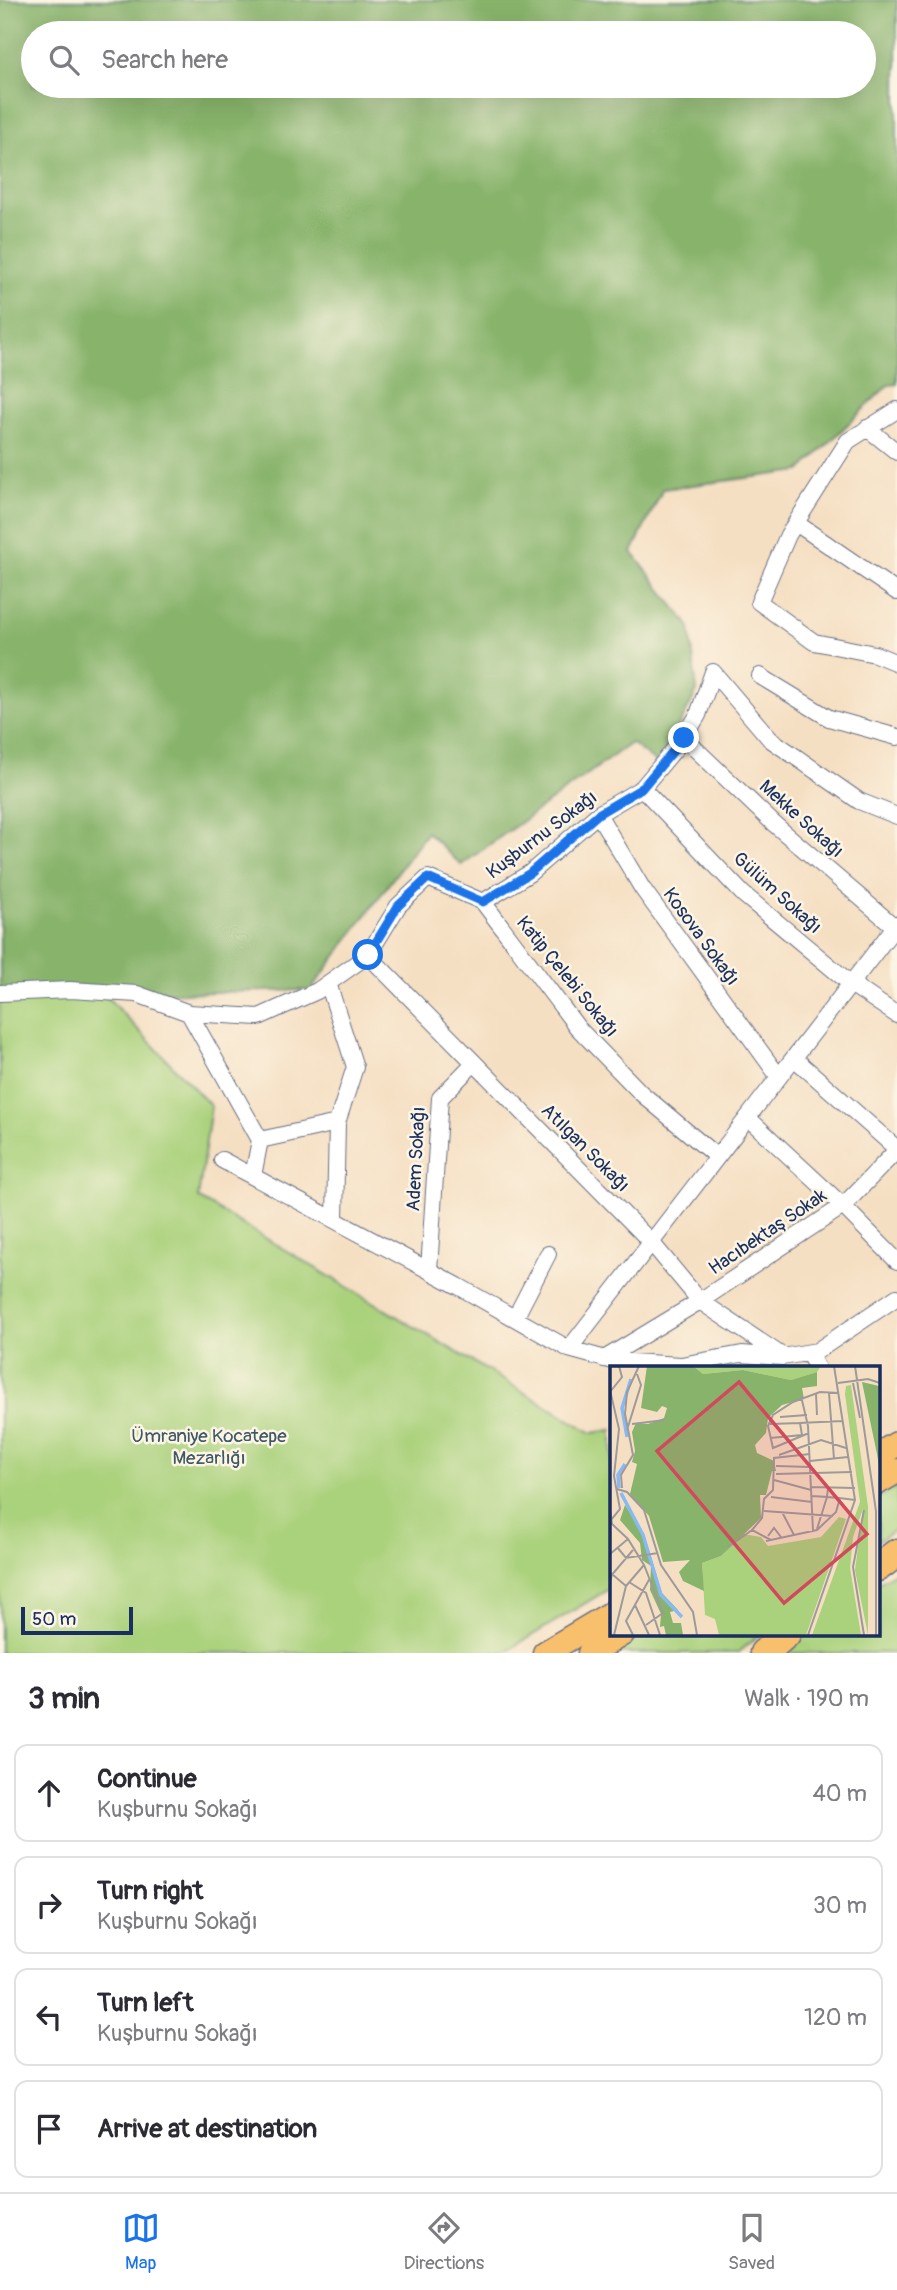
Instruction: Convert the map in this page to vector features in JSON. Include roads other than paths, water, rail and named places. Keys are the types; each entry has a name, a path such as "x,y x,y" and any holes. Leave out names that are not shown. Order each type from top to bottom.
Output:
{"highway":[{"path":"880,1566 897,1553"},
{"path":"764,1653 784,1636"}],"main road":[{"path":"883,1470 897,1444"},
{"path":"545,1653 610,1615"},
{"path":"590,1653 619,1636"}],"street":[{"path":"897,410 848,440 796,523 759,602 814,642 875,654 897,663"},
{"path":"867,428 897,452"},
{"path":"796,523 897,592"},
{"name":"Kuşburnu Sokağı","path":"0,993 70,990 137,994 189,1013 259,1017 317,991 368,955 398,906 428,878 483,902 530,873 598,814 642,788 684,738 698,715 713,672 770,739 859,801 897,816"},
{"path":"760,676 829,718 897,737"},
{"name":"Mekke Sokağı","path":"684,738 773,823 896,925"},
{"name":"Gülüm Sokağı","path":"642,788 743,894 851,984 897,1015"},
{"name":"Kosova Sokağı","path":"598,814 642,888 779,1077"},
{"name":"Katip Çelebi Sokağı","path":"483,902 577,1027 640,1093 717,1157"},
{"path":"569,1349 896,925"},
{"name":"Atılgan Sokağı","path":"368,955 651,1242 700,1301 782,1356"},
{"path":"328,983 355,1067 337,1123 335,1219"},
{"path":"189,1013 260,1140 253,1176"},
{"path":"794,1058 897,1149 844,1206 897,1261"},
{"name":"Adem Sokağı","path":"429,1270 440,1098 474,1063"},
{"name":"Hacıbektaş Sokak","path":"604,1359 700,1301 844,1206 748,1118"},
{"path":"260,1140 337,1123"},
{"path":"222,1160 429,1270 569,1349 604,1359 681,1366 742,1354 782,1356 808,1353 817,1351 897,1297"},
{"path":"515,1318 548,1254"},
{"path":"808,1353 816,1366"}],"park label":[{"name":"Ümraniye Kocatepe Mezarlığı","path":"209,1446"}]}
